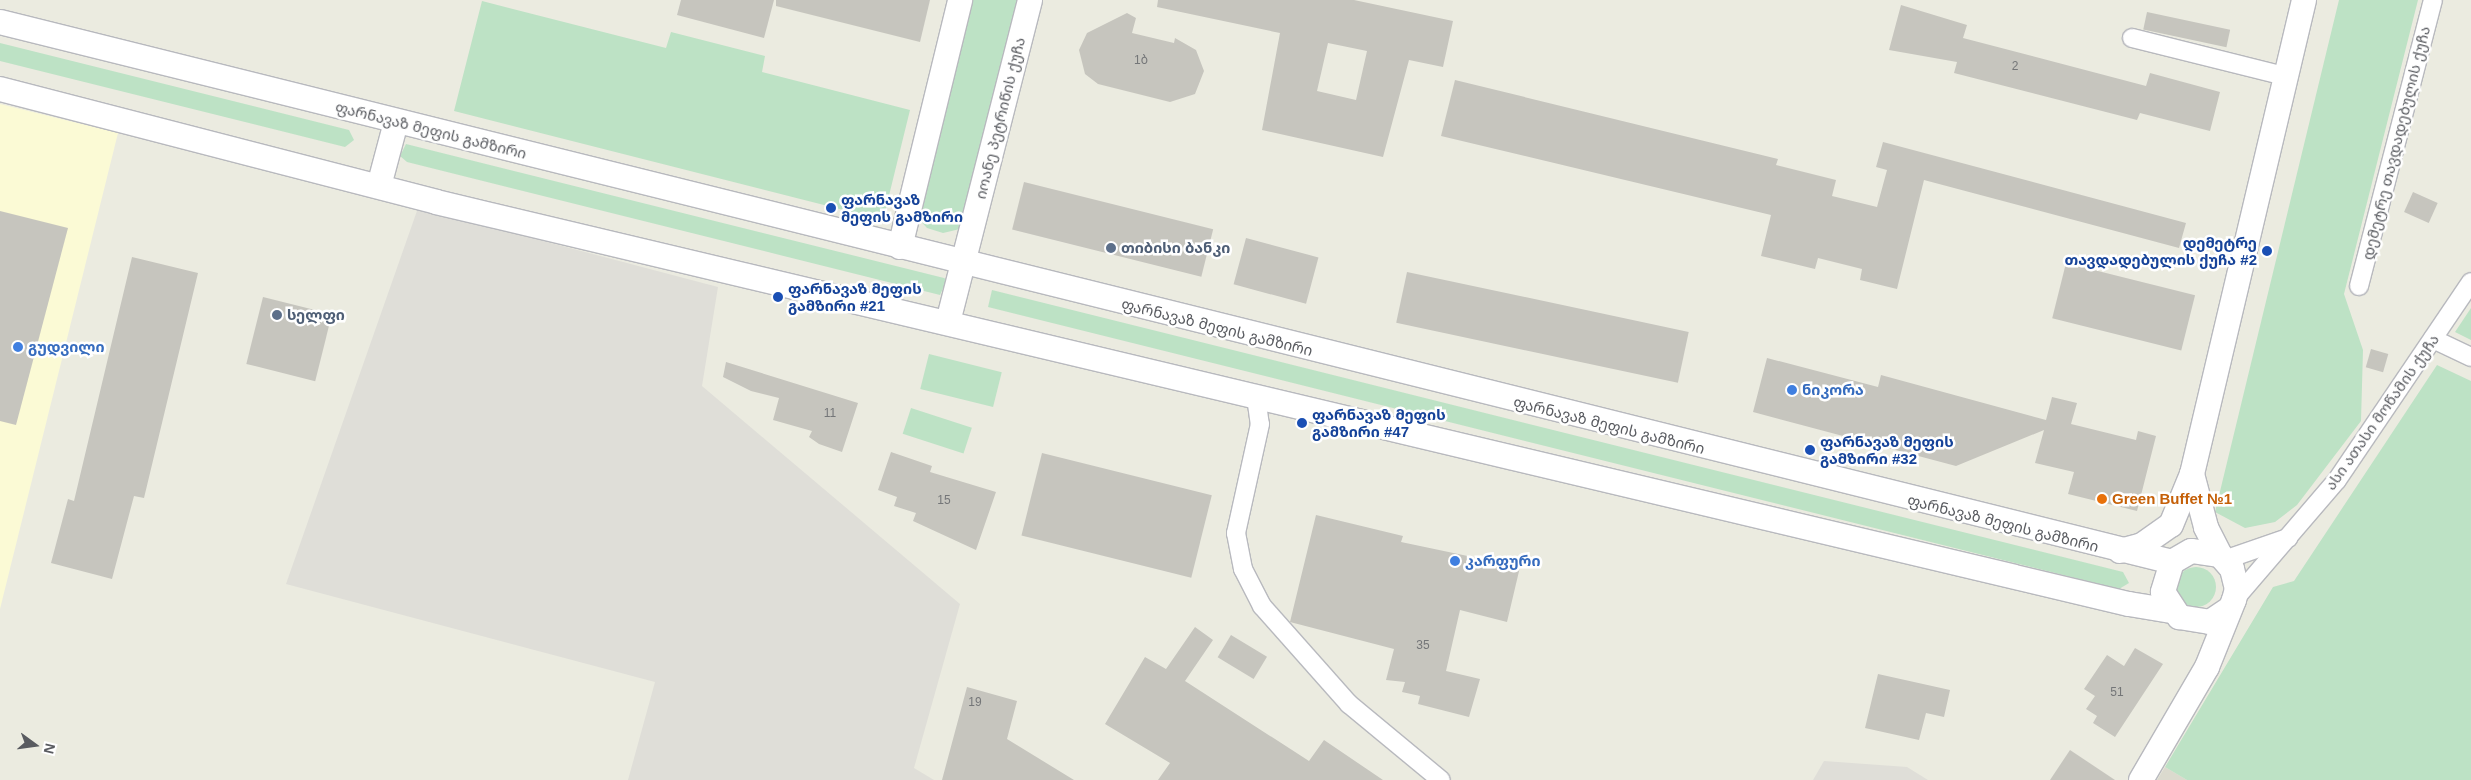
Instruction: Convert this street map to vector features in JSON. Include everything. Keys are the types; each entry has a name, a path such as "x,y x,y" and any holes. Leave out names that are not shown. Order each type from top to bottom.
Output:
{"main road":[{"path":"900,247 960,0"},
{"name":"იოანე პეტრიწის ქუჩა","path":"948,322 1030,0"},
{"path":"2207,667 2180,616 2163,592 2175,559 2176,519 2192,474 2288,77 2304,0"},
{"name":"ფარნავაზ მეფის გამზირი","path":"0,22 2118,552 2175,559"},
{"path":"0,89 380,186 1256,397 2180,616 2210,622 2232,604"},
{"path":"380,186 396,122"},
{"path":"2141,780 2207,667 2232,604 2236,579 2206,527 2192,474"},
{"path":"2118,552 2148,542 2176,519"},
{"path":"2175,559 2199,550 2223,557"}],"street":[{"name":"დემეტრე თავდადებულის ქუჩა","path":"2359,286 2433,0"},
{"path":"2132,38 2288,77"},
{"name":"ასი ათასი მოწამის ქუჩა","path":"2232,604 2337,480 2471,282"},
{"path":"2433,339 2471,357"},
{"path":"1256,397 1260,424 1236,532 1243,569 1262,606 1349,704 1441,780"},
{"path":"2223,557 2288,538"}],"shaded area":[{"path":"967,0 1022,0 960,229 943,233 927,228 916,216"},
{"path":"2339,0 2418,0 2344,294 2363,350 2361,421 2297,505 2275,522 2245,528 2215,512"},
{"path":"482,1 666,48 671,32 765,56 762,72 910,110 883,220 454,111"},
{"path":"0,43 349,130 354,140 345,147 0,61"},
{"path":"0,104 118,133 0,609"},
{"path":"406,144 947,280 940,295 407,162 400,156"},
{"path":"418,208 718,287 702,386 960,604 914,768 934,780 628,780 655,682 286,584"},
{"path":"992,290 2123,572 2129,583 2119,589 988,307"},
{"path":"2471,308 2471,340 2455,332"},
{"path":"929,354 1002,372 993,407 920,389"},
{"path":"2437,365 2471,381 2471,780 2187,780 2165,767 2273,587 2294,581"},
{"path":"911,408 972,428 964,453 903,434"},
{"path":"2192,567 2200,567 2207,570 2213,576 2216,587 2213,598 2207,604 2200,607 2192,607 2185,604 2179,598 2176,591 2176,583 2179,576 2185,570"},
{"path":"1824,761 1907,767 1928,780 1813,780"},
{"path":"2165,767 2187,780 2157,780"}],"building":[{"path":"681,0 774,0 764,38 677,15"},
{"path":"776,0 930,0 920,42 776,6"},
{"path":"1158,0 1354,0 1453,21 1443,67 1409,60 1383,157 1262,130 1280,33 1157,7","holes":["1328,43 1367,51 1356,100 1317,91"]},
{"path":"1901,5 1967,25 1963,38 2146,86 2150,73 2220,92 2210,131 2140,113 2137,120 1954,73 1957,62 1889,50"},
{"path":"2147,12 2230,30 2226,47 2143,30"},
{"path":"1127,13 1136,18 1132,33 1174,43 1175,38 1196,50 1204,71 1195,94 1170,102 1098,84 1085,74 1079,50 1087,33"},
{"path":"1455,80 1778,159 1776,165 1836,180 1832,196 1877,207 1887,170 1876,167 1883,142 2186,223 2179,248 1924,180 1897,289 1860,280 1862,269 1818,258 1815,269 1761,256 1771,215 1441,136"},
{"path":"1024,182 1213,229 1201,277 1012,230"},
{"path":"2413,192 2438,203 2429,223 2404,212"},
{"name":"გუდვილი","path":"0,211 68,228 16,425 0,421"},
{"path":"1246,238 1318,257 1306,304 1234,284"},
{"path":"132,257 198,273 144,498 134,496 112,579 51,563 68,499 74,501"},
{"path":"2066,263 2195,295 2181,350 2052,318"},
{"path":"1407,272 1689,332 1678,383 1396,323"},
{"path":"263,297 332,314 315,381 246,364"},
{"path":"2371,349 2388,354 2383,372 2366,367"},
{"path":"1767,358 1878,387 1881,375 2046,420 2052,397 2077,403 2071,424 2136,440 2138,431 2156,436 2137,511 2068,494 2074,472 2035,463 2044,430 1956,466 1753,412"},
{"path":"726,362 858,403 842,452 819,444 809,437 812,431 773,420 779,398 751,391 723,377"},
{"path":"891,452 932,466 930,472 996,492 976,550 913,521 916,513 894,506 897,497 878,490"},
{"path":"1042,453 1212,495 1191,578 1021,535"},
{"path":"1316,515 1403,536 1401,542 1520,567 1507,622 1460,610 1446,671 1480,679 1469,717 1418,704 1420,696 1402,692 1405,682 1386,680 1394,649 1290,622"},
{"path":"1195,627 1213,640 1185,681 1309,761 1324,740 1383,780 1158,780 1170,763 1105,724 1145,657 1166,669"},
{"path":"1231,635 1267,657 1254,679 1218,657"},
{"path":"2135,648 2163,664 2115,737 2093,723 2097,716 2086,709 2095,696 2084,689 2107,655 2124,666"},
{"path":"1878,674 1950,690 1944,717 1926,713 1919,740 1865,728"},
{"path":"967,687 1017,701 1007,739 1074,780 942,780"},
{"path":"2070,750 2115,780 2050,780"}],"place":[{"name":"ფარნავაზ მეფის გამზირი","path":"831,208"},
{"name":"თიბისი ბანკი","path":"1111,248"},
{"name":"დემეტრე თავდადებულის ქუჩა #2","path":"2267,251"},
{"name":"ფარნავაზ მეფის გამზირი #21","path":"778,297"},
{"name":"სელფი","path":"277,315"},
{"name":"გუდვილი","path":"18,347"},
{"name":"ნიკორა","path":"1792,390"},
{"name":"ფარნავაზ მეფის გამზირი #47","path":"1302,423"},
{"name":"ფარნავაზ მეფის გამზირი #32","path":"1810,450"},
{"name":"Green Buffet №1","path":"2102,499"},
{"name":"კარფური","path":"1455,561"}]}
